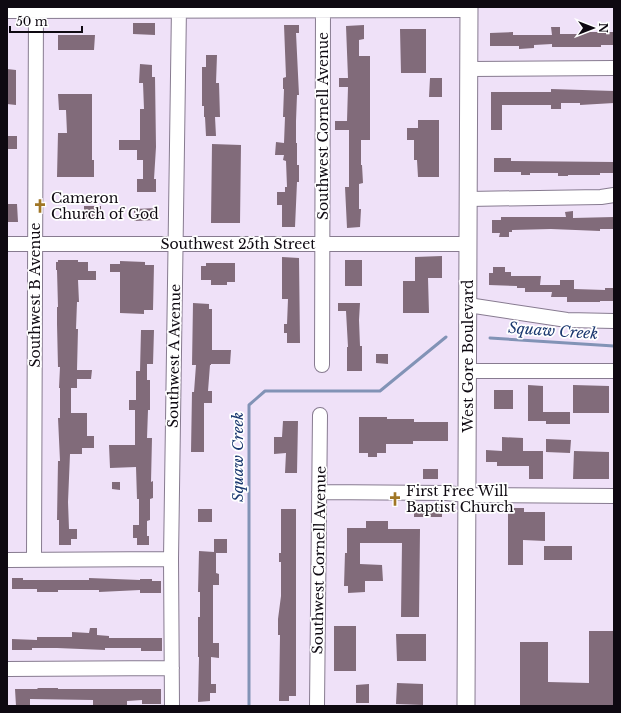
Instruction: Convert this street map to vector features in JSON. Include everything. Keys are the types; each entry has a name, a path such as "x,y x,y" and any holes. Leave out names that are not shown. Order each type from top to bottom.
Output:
{"main road":[{"name":"West Gore Boulevard","path":"466,706 469,8"}],"street":[{"name":"Southwest Cornell Avenue","path":"322,365 323,8"},
{"path":"7,11 36,9 469,8"},
{"name":"Southwest B Avenue","path":"34,559 36,9"},
{"name":"Southwest A Avenue","path":"172,706 171,559 179,9"},
{"path":"469,69 614,68"},
{"path":"468,199 601,197 614,195"},
{"name":"Southwest 25th Street","path":"7,244 468,244"},
{"path":"468,305 567,320 614,321"},
{"path":"468,372 614,371"},
{"name":"Southwest Cornell Avenue","path":"317,706 320,415"},
{"path":"319,492 614,496"},
{"path":"7,560 171,559"},
{"path":"7,669 172,668"}],"building":[{"path":"133,23 155,23 155,35 133,34"},
{"path":"284,25 299,25 299,33 296,33 299,95 297,95 296,143 297,165 299,165 299,182 297,182 295,227 282,227 282,205 277,205 277,192 285,192 285,187 287,187 286,161 283,160 284,155 275,155 276,142 284,143 285,117 283,117 283,78 286,77"},
{"path":"364,25 364,39 359,40 359,56 370,56 370,140 361,140 363,183 359,184 359,209 361,209 360,227 347,228 345,187 349,187 349,130 335,130 335,121 347,121 348,87 339,87 339,78 348,78 346,26"},
{"path":"551,27 560,27 560,34 614,32 614,45 601,45 601,47 552,47 552,44 534,45 534,48 519,49 519,46 490,46 490,33 513,32 513,35 552,35"},
{"path":"400,29 426,29 426,73 401,73"},
{"path":"58,35 95,35 94,50 58,50"},
{"path":"206,55 217,55 216,83 219,83 220,117 215,117 216,136 206,136 204,106 202,106 202,67 206,67"},
{"path":"140,64 152,65 152,77 155,77 156,147 154,179 156,179 156,192 137,192 137,179 143,179 143,160 137,160 137,150 119,150 119,140 140,140 140,109 144,109 143,83 139,83"},
{"path":"7,69 16,70 16,105 7,104"},
{"path":"430,78 442,78 442,97 429,97"},
{"path":"551,89 614,91 614,103 580,105 580,103 561,103 561,109 551,109 551,105 502,105 502,130 491,130 491,92 551,92"},
{"path":"58,94 92,94 92,160 94,160 94,177 57,177 58,133 67,133 66,110 59,110"},
{"path":"418,120 439,120 439,177 418,177 417,160 414,160 414,140 407,140 407,128 418,128"},
{"path":"7,136 17,136 17,149 7,149"},
{"path":"212,144 241,145 240,223 211,223"},
{"path":"494,158 511,158 511,161 614,162 614,173 600,173 600,175 558,176 558,173 530,173 530,175 521,175 521,172 494,172"},
{"path":"7,204 17,204 18,222 7,222"},
{"path":"84,206 101,206 101,219 84,219"},
{"path":"157,208 157,220 134,221 134,209"},
{"path":"573,211 573,218 614,217 614,229 600,229 600,231 551,229 512,230 512,232 509,232 509,237 499,237 500,233 492,233 492,220 501,220 501,217 566,217 565,212"},
{"path":"442,256 442,278 428,278 429,313 403,313 403,281 415,281 415,257"},
{"path":"282,257 299,258 300,343 287,343 287,333 284,333 284,324 287,324 288,299 282,299"},
{"path":"58,260 78,260 78,262 88,262 88,271 96,271 96,280 78,280 79,302 77,302 76,329 78,329 77,370 92,370 91,379 77,379 77,388 71,388 71,413 87,413 87,436 94,436 94,448 82,448 82,454 70,454 68,502 69,529 77,529 77,539 71,539 71,545 59,545 59,520 57,520 58,461 60,461 58,418 60,418 60,367 58,367 58,307 56,270 56,262 58,262"},
{"path":"345,260 362,260 362,286 345,286"},
{"path":"120,261 145,262 145,265 154,265 153,310 144,310 144,314 120,313 120,272 110,272 110,264 120,264"},
{"path":"206,263 235,263 235,282 227,282 227,285 211,285 211,280 201,280 201,266 206,266"},
{"path":"493,267 505,267 505,272 511,272 511,276 541,276 540,285 560,285 560,280 574,280 574,289 605,290 605,288 614,288 614,301 567,302 567,297 551,297 552,292 525,292 525,288 517,288 517,286 489,285 489,273 493,273"},
{"path":"193,303 209,304 209,309 212,309 212,350 231,350 230,364 210,365 208,391 212,391 212,403 204,403 204,452 191,452 192,392 194,392 196,365 192,365"},
{"path":"338,303 360,303 359,320 360,346 362,346 362,371 347,371 348,347 346,311 338,311"},
{"path":"141,330 154,330 153,364 147,364 147,380 150,380 150,410 148,410 147,438 152,438 151,482 153,481 153,498 150,499 150,520 147,521 147,536 149,536 149,545 137,545 137,538 133,538 133,525 139,525 139,499 137,499 136,467 110,468 109,445 135,445 135,410 129,410 129,400 136,400 136,371 140,371"},
{"path":"376,354 388,354 388,364 376,363"},
{"path":"528,385 543,386 543,412 570,412 570,424 546,424 546,421 528,421"},
{"path":"573,385 609,386 609,413 573,413"},
{"path":"494,390 513,390 513,409 494,409"},
{"path":"359,417 414,419 414,422 448,422 448,441 413,441 413,444 386,444 386,453 377,453 377,457 368,457 368,453 359,453"},
{"path":"283,421 298,421 297,473 285,473 286,453 274,454 274,437 282,437"},
{"path":"502,437 523,438 523,451 543,451 543,479 529,479 529,466 497,466 497,462 486,462 486,450 502,451"},
{"path":"546,439 571,440 570,453 546,452"},
{"path":"574,451 609,452 609,479 573,479"},
{"path":"423,469 438,469 438,479 423,479"},
{"path":"112,482 120,482 120,490 112,489"},
{"path":"421,503 442,503 442,517 414,517 414,505 421,505"},
{"path":"508,508 524,508 524,512 545,512 545,541 523,540 523,565 508,565"},
{"path":"198,509 212,509 212,522 198,522"},
{"path":"281,509 296,509 296,696 289,696 289,701 279,701 280,635 278,635 278,619 281,596 281,562 279,562 279,553 281,553"},
{"path":"366,521 388,521 388,529 420,529 419,617 401,617 402,543 360,543 360,564 382,565 383,581 365,581 365,592 348,593 348,586 344,586 345,553 347,553 347,528 366,528"},
{"path":"214,539 227,539 227,553 216,553 216,573 219,574 219,585 213,585 213,643 219,643 219,658 211,657 211,684 216,684 216,693 210,693 210,701 198,702 198,617 200,617 200,592 198,592 199,551 214,552"},
{"path":"544,546 572,546 572,560 544,560"},
{"path":"12,578 23,578 23,580 89,580 89,578 152,579 152,581 161,581 161,593 140,593 140,590 99,592 99,590 58,590 58,592 37,592 37,589 12,589"},
{"path":"334,626 356,626 356,671 334,671"},
{"path":"90,628 97,628 97,635 109,636 109,638 162,638 162,651 141,651 141,648 105,648 105,650 32,648 32,650 12,650 12,639 37,640 37,637 72,637 72,632 89,633"},
{"path":"589,631 614,631 614,706 520,706 520,642 548,642 548,682 589,683"},
{"path":"396,634 426,634 426,661 397,661"},
{"path":"397,683 423,684 423,705 396,704"},
{"path":"369,684 369,703 356,703 356,685"},
{"path":"15,689 161,689 161,704 142,704 142,700 127,701 127,706 93,706 93,700 30,699 30,706 16,706"}],"waterway":[{"name":"Squaw Creek","path":"249,706 249,405 265,391 380,391 446,337"},
{"name":"Squaw Creek","path":"490,338 614,346"}],"place":[{"name":"Cameron Church of God","path":"40,206"},
{"name":"First Free Will Baptist Church","path":"395,499"}]}
